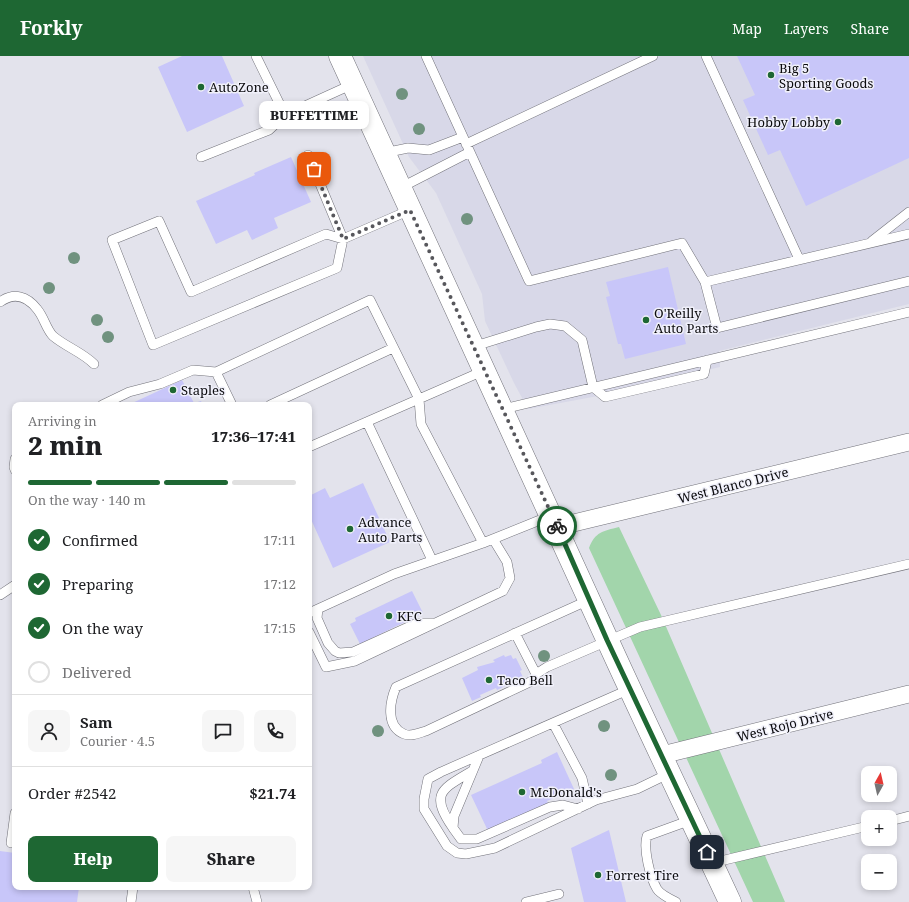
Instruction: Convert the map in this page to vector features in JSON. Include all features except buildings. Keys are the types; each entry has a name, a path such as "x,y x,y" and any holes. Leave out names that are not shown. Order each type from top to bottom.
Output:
{"main road":[{"path":"340,56 483,371 503,409 607,640 730,902"}],"street":[{"name":"West Blanco Drive","path":"554,522 909,442"},
{"name":"West Rojo Drive","path":"666,764 909,694"}],"lane":[{"path":"256,56 285,115"},
{"path":"426,56 529,281 682,243 706,282 717,328 909,282"},
{"path":"400,188 466,144 653,56"},
{"path":"706,56 799,259"},
{"path":"202,157 269,130 285,115 353,84"},
{"path":"384,153 408,148 429,150 466,144"},
{"path":"308,155 343,239 337,268 153,345 112,240 159,221 191,292 326,234 343,239 410,210"},
{"path":"870,243 909,212"},
{"path":"706,282 909,234"},
{"path":"0,302 11,296 24,298 37,309 51,334 64,344 85,355 94,364"},
{"path":"108,402 129,392 160,384 193,370 216,372 370,300 419,399 421,424 483,543"},
{"path":"503,409 909,312"},
{"path":"472,347 536,327 550,324 565,326 582,340 593,388 605,397 704,374 707,360"},
{"path":"276,402 393,348"},
{"path":"312,446 483,371"},
{"path":"216,372 231,402"},
{"path":"367,422 432,560"},
{"path":"312,612 394,574 493,539 554,522"},
{"path":"312,638 326,667 355,661 503,591 510,578 507,562 493,539"},
{"path":"589,600 396,687 389,708 397,728 404,734 413,735 532,681 536,674 607,640 640,627 909,564"},
{"path":"0,595 12,587"},
{"path":"318,609 317,618 328,643 335,651 339,653 353,652 417,623 436,623"},
{"path":"515,633 536,674"},
{"path":"630,689 441,772 428,780 424,799 424,809 447,846 457,853 466,854 495,848 588,804 637,789 666,764"},
{"path":"553,724 582,778 588,804"},
{"path":"453,828 454,816 479,756"},
{"path":"472,771 446,786 442,791 441,804 443,813 461,839 477,839 550,807 563,805 578,809"},
{"path":"897,819 909,816"},
{"path":"676,902 658,890 645,852 645,844 647,836 692,820"},
{"path":"712,863 861,828"},
{"path":"11,843 12,836"},
{"path":"131,902 133,890"},
{"path":"254,890 257,902"},
{"path":"526,902 559,894"}],"shaded area":[{"path":"363,56 909,56 909,304 719,351 720,367 598,396 528,409 485,321 482,294 436,193 409,157"}],"green space":[{"path":"619,527 661,615 785,902 753,902 589,548 597,535"}],"way so far":[{"path":"314,169 343,239 410,210 483,371 503,409 557,526"}],"place":[{"name":"Big 5 Sporting Goods","path":"771,75"},
{"name":"AutoZone","path":"201,87"},
{"name":"Hobby Lobby","path":"838,122"},
{"name":"BUFFETTIME","path":"314,169"},
{"name":"O'Reilly Auto Parts","path":"646,320"},
{"name":"Staples","path":"173,390"},
{"name":"Advance Auto Parts","path":"350,529"},
{"name":"KFC","path":"389,616"},
{"name":"Taco Bell","path":"489,680"},
{"name":"McDonald's","path":"522,792"},
{"name":"Forrest Tire","path":"598,875"}],"route":[{"path":"557,526 607,640 707,852"}]}
